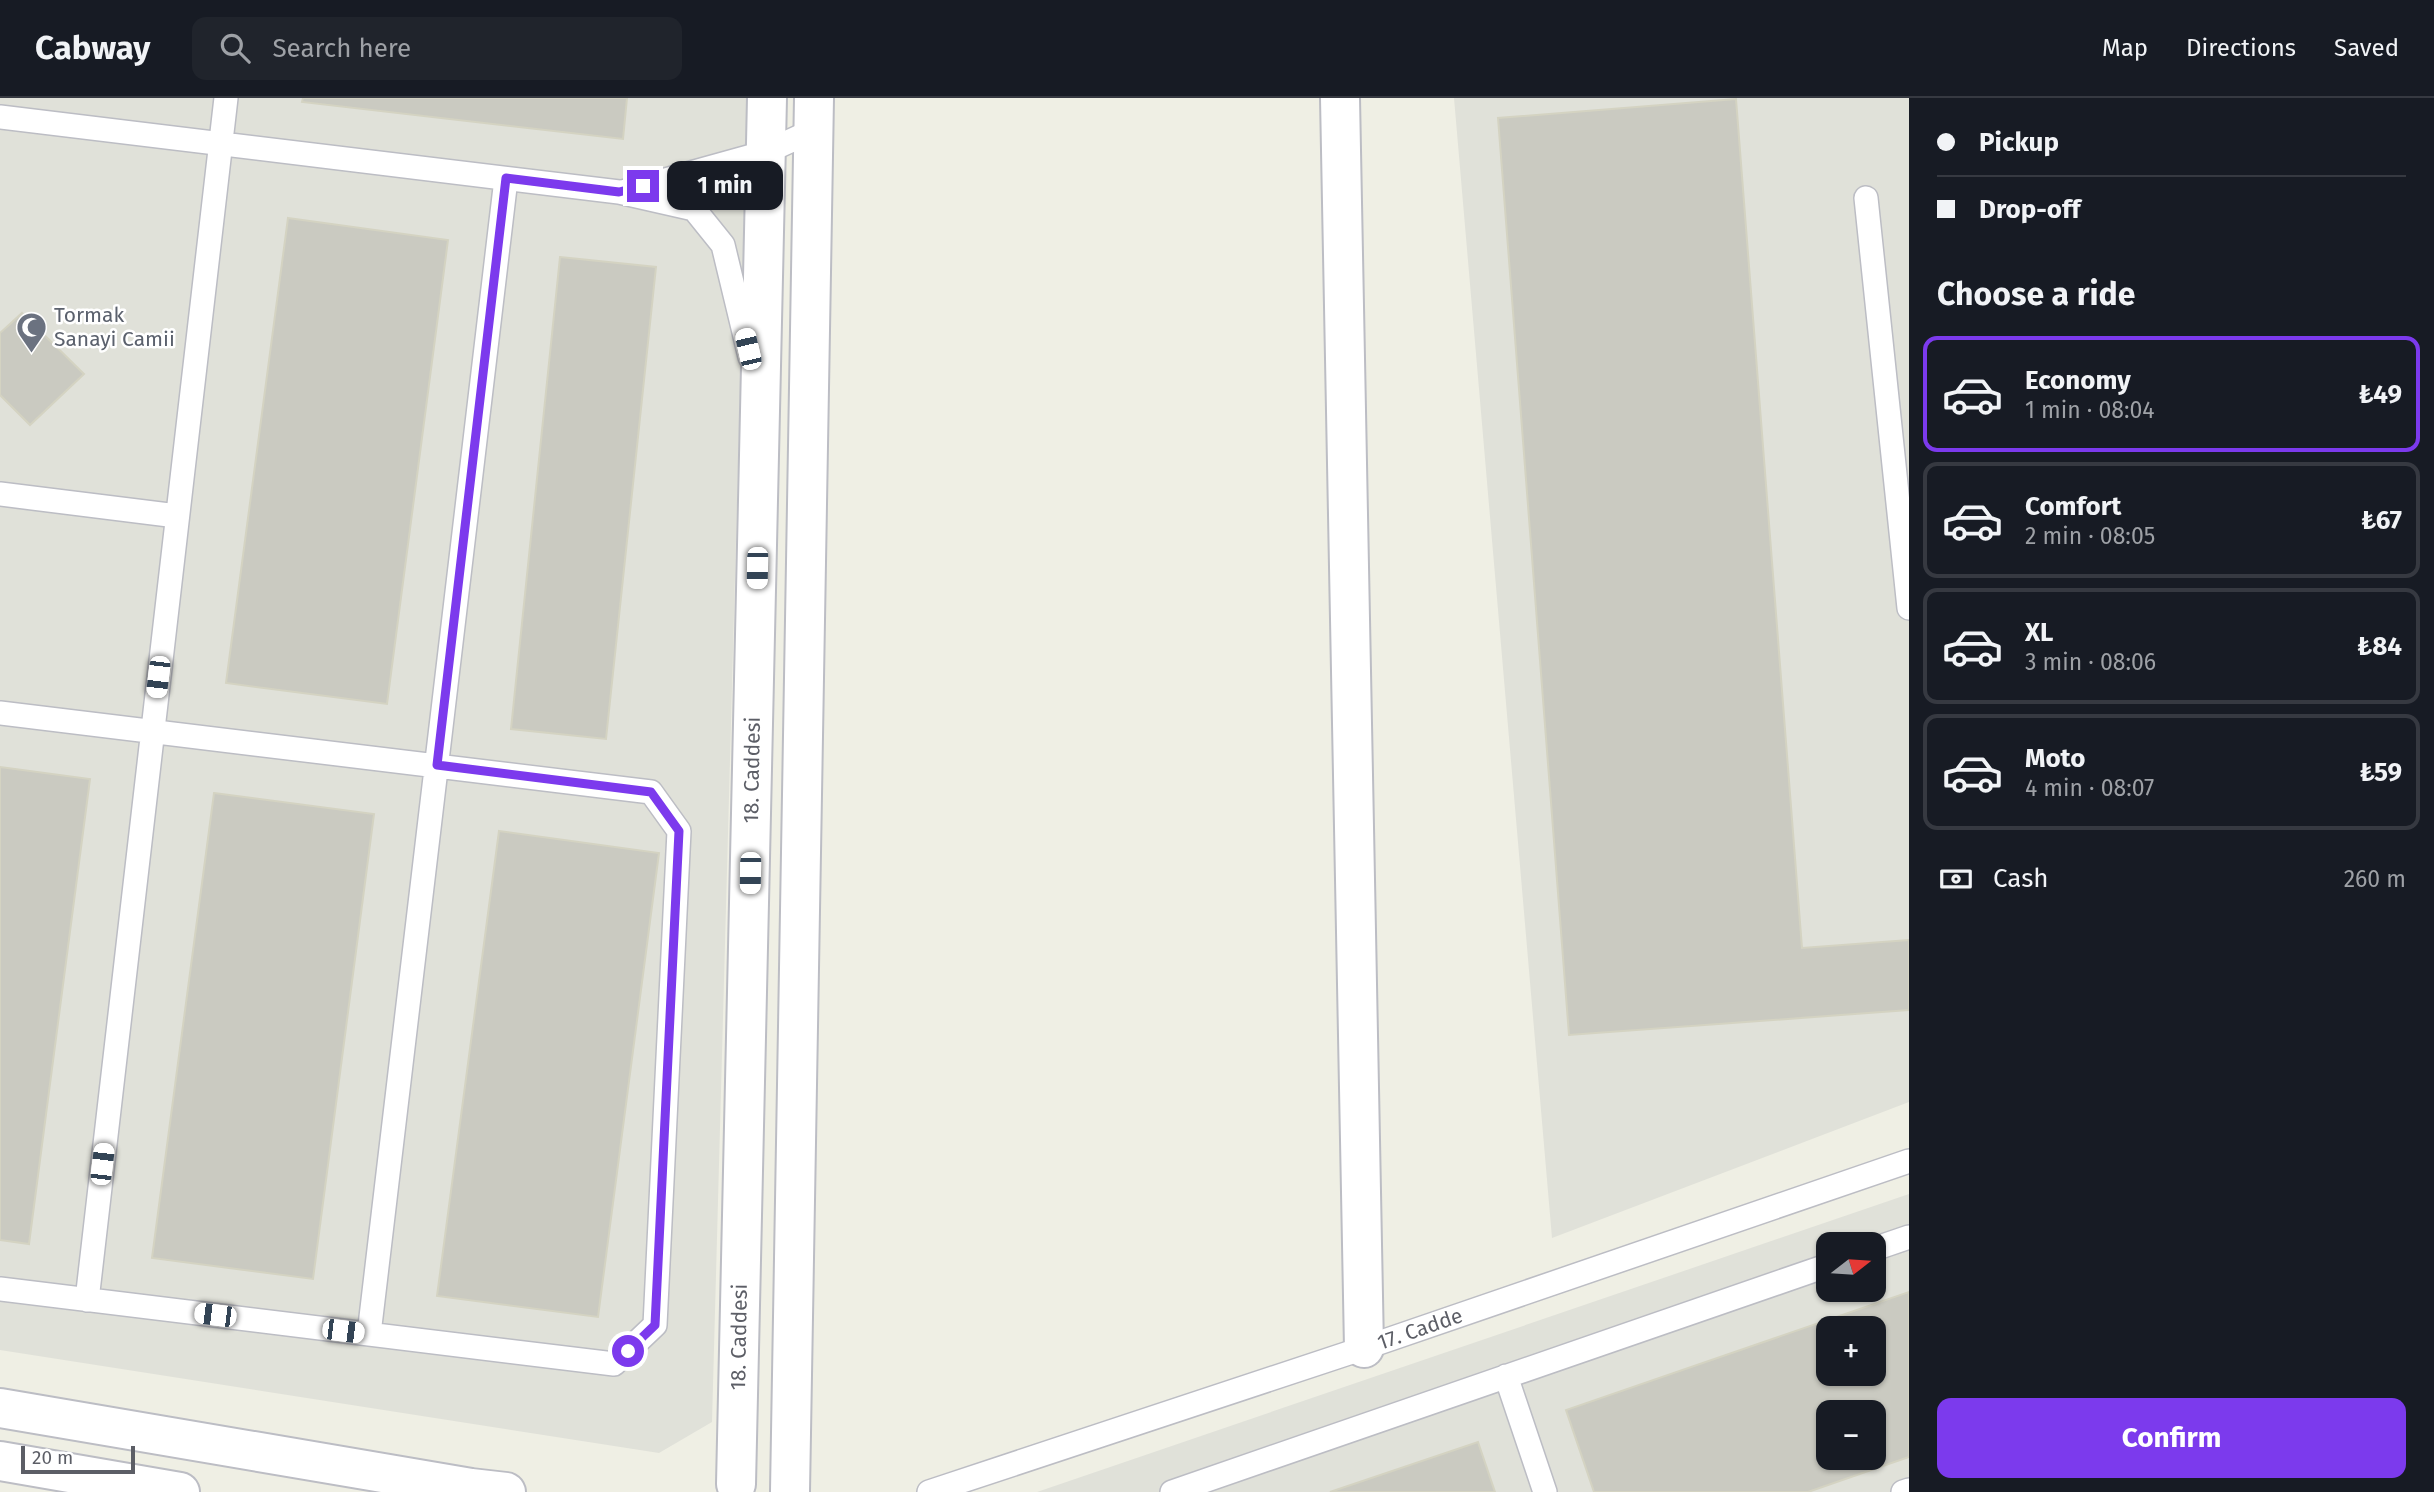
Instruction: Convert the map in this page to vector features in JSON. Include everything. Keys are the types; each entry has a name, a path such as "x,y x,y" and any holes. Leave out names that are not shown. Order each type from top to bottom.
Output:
{"street":[{"name":"18. Caddesi","path":"730,1488 767,98"},
{"path":"1340,98 1364,1348"},
{"path":"791,1491 814,114"},
{"path":"0,1408 483,1491"},
{"path":"0,1461 180,1492"},
{"path":"730,1488 749,1480 764,1480 778,1483 791,1491"}],"lane":[{"path":"87,1300 226,98"},
{"path":"619,192 766,152 814,114"},
{"path":"0,117 619,192 694,209 723,245 760,401"},
{"path":"369,1334 506,178"},
{"path":"1866,198 1909,608"},
{"path":"0,494 177,516"},
{"path":"0,713 651,792 679,831 655,1325 614,1364 0,1289"},
{"name":"17. Cadde","path":"929,1492 1364,1348 1909,1161"},
{"path":"1886,1246 1909,1237"},
{"path":"1172,1492 1816,1269"},
{"path":"1506,1376 1545,1492"},
{"path":"1903,1492 1909,1490"}],"shaded area":[{"path":"0,98 748,98 712,1422 659,1453 0,1350"},
{"path":"1454,98 1909,98 1909,1102 1552,1238"},
{"path":"1909,1194 1909,1492 1037,1492"}],"building":[{"path":"303,98 627,98 623,139 302,102"},
{"path":"1736,99 1802,948 1909,940 1909,1010 1569,1035 1498,118"},
{"path":"288,218 448,240 387,704 226,683"},
{"path":"560,257 656,267 606,739 511,729"},
{"name":"Tormak Sanayi Camii","path":"22,313 84,374 30,425 0,395 0,333"},
{"path":"0,767 90,779 29,1244 0,1240"},
{"path":"214,793 374,814 313,1279 152,1258"},
{"path":"499,831 659,853 598,1317 437,1296"},
{"path":"1909,1292 1909,1457 1886,1465 1886,1400 1816,1400 1816,1470 1871,1470 1808,1492 1594,1492 1566,1410 1816,1324 1816,1386 1886,1386 1886,1316 1839,1316"},
{"path":"1478,1442 1495,1492 1330,1492"}],"place":[{"name":"Tormak Sanayi Camii","path":"31,354"}],"route":[{"path":"628,1351 655,1325 679,831 651,792 437,765 506,178 619,192 643,186"}]}
